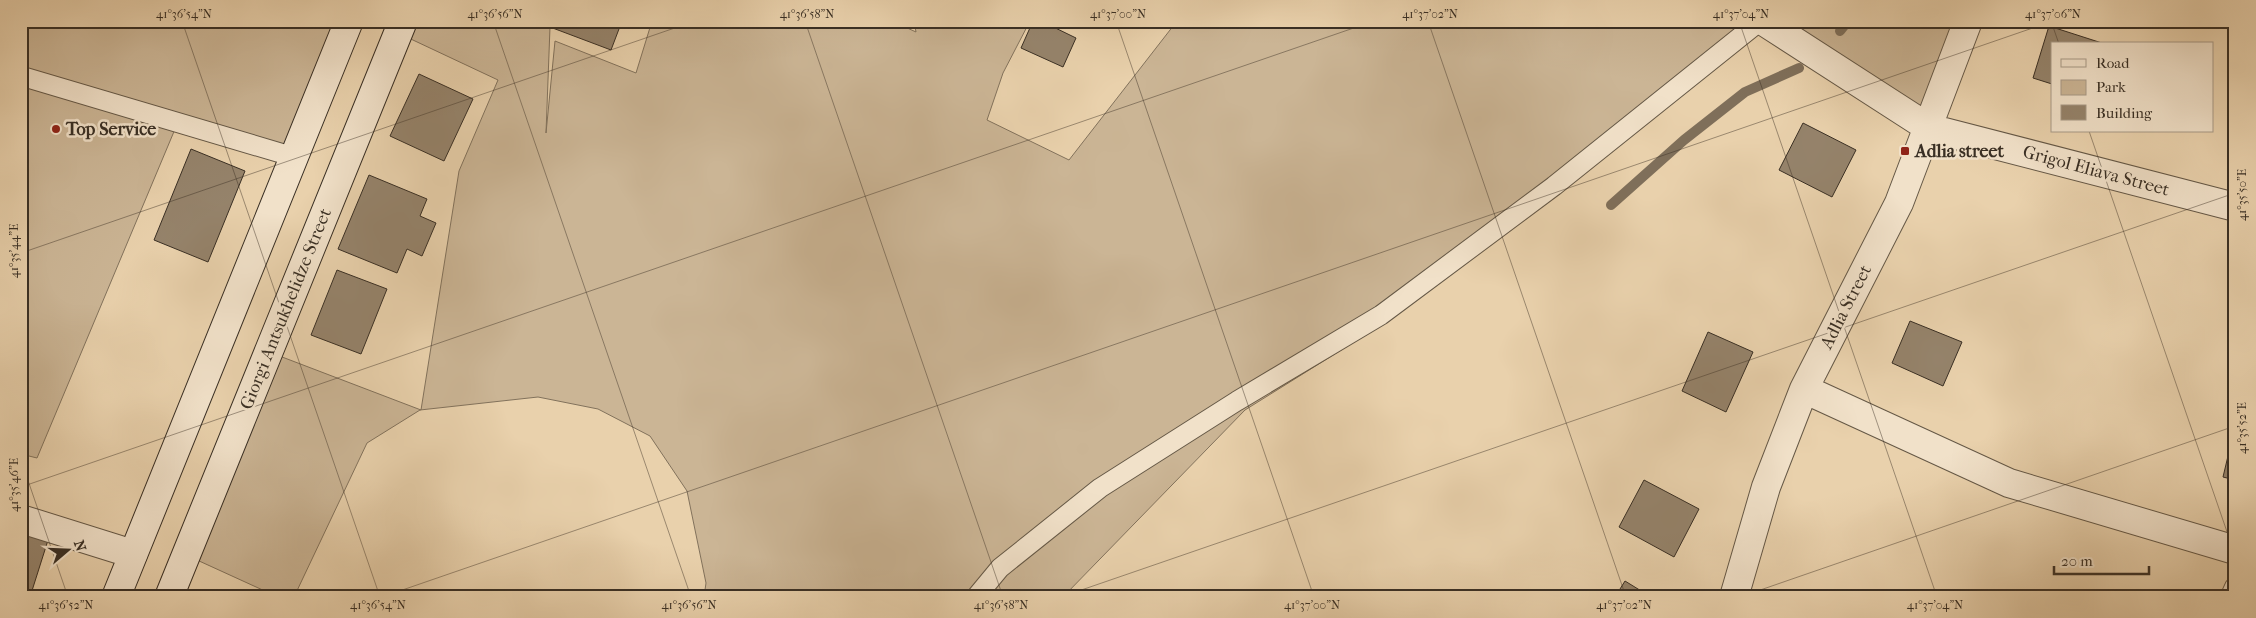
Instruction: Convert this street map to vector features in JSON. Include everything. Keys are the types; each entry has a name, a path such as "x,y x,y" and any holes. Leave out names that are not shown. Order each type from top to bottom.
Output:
{"street":[{"path":"116,597 349,21"},
{"name":"Giorgi Antsukhelidze Street","path":"169,597 403,21"},
{"name":"Grigol Eliava Street","path":"1762,21 1929,128 2235,207"},
{"name":"Adlia Street","path":"1734,597 1766,487 1804,389 1899,203 1968,21"},
{"path":"1804,389 2009,483 2235,550"},
{"path":"21,519 133,554"}],"lane":[{"path":"976,597 1000,568 1100,488 1236,401 1381,315 1554,186 1762,21"},
{"path":"21,76 294,157"},
{"path":"2230,597 2235,586"}],"green space":[{"path":"21,21 349,21 294,157 178,122 37,458 21,454"},
{"path":"403,21 508,21 520,26 550,27 546,133 555,41 636,73 652,21 892,21 916,32 914,21 1030,21 1003,73 987,120 1069,160 1177,21 1760,21 1562,187 1394,317 1245,410 1063,597 704,597 706,583 687,491 650,436 598,409 538,397 421,410 459,171 498,80 398,33"},
{"path":"1763,21 1968,21 1928,127"},
{"path":"269,352 421,410 367,443 294,597 278,597 186,555"}],"building":[{"path":"552,21 622,21 611,50 550,27"},
{"path":"1033,21 1041,21 1076,38 1063,67 1021,48"},
{"path":"2049,26 2099,42 2051,42 2051,84 2033,78"},
{"path":"419,74 473,99 444,161 390,136"},
{"path":"1803,123 1856,150 1832,197 1779,170"},
{"path":"191,149 245,171 208,262 154,240"},
{"path":"369,175 427,199 420,216 436,223 422,256 407,249 397,273 338,249"},
{"path":"337,270 387,289 361,354 311,335"},
{"path":"1910,321 1962,342 1943,386 1892,363"},
{"path":"1708,332 1753,352 1726,412 1682,391"},
{"path":"2233,435 2235,435 2235,480 2223,477"},
{"path":"1644,480 1699,509 1674,557 1619,527"},
{"path":"21,529 49,537 30,597 21,597"},
{"path":"1625,581 1651,597 1615,597"}],"waterway":[{"path":"1840,31 1848,21"},
{"path":"1611,205 1684,140 1745,92 1799,68"}],"place":[{"name":"Top Service","path":"56,129"},
{"name":"Adlia street","path":"1905,151"}]}
